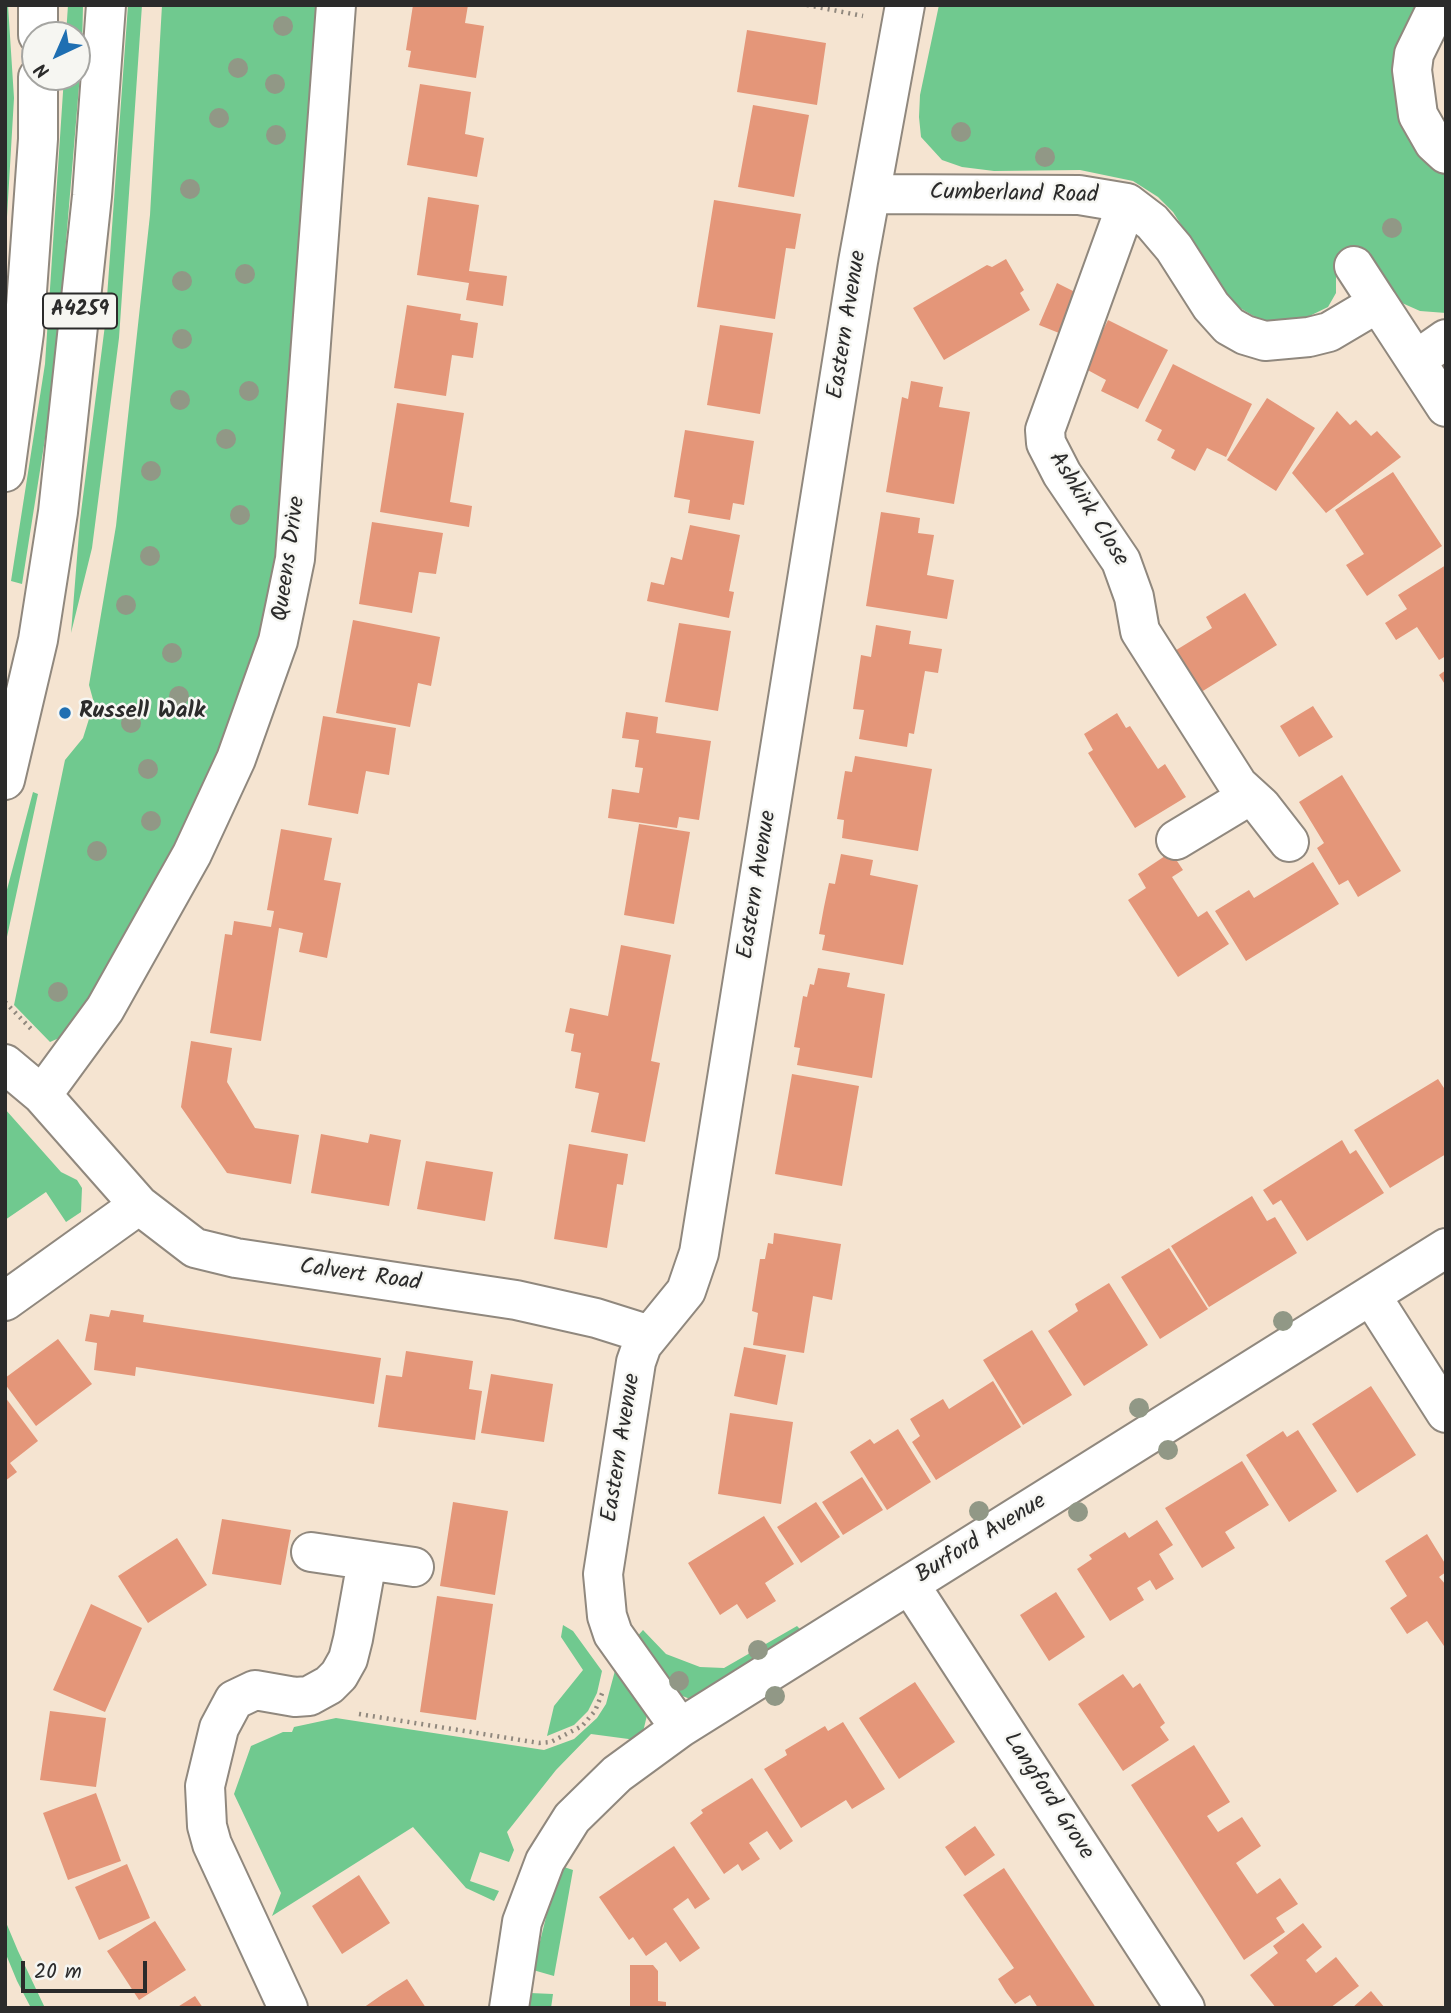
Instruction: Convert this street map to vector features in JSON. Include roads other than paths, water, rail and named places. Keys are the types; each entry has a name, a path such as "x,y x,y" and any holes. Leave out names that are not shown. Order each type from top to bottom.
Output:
{"street":[{"name":"A4259","path":"5,780 38,640 58,512 92,196 106,5"},
{"name":"Queens Drive","path":"42,1095 105,1009 192,854 236,759 278,641 295,559 336,5"},
{"path":"1438,5 1414,54 1412,70 1418,115 1440,149"},
{"name":"Eastern Avenue","path":"680,1728 624,1650 607,1616 603,1574 636,1362 650,1335 686,1291 699,1253 858,262 904,14"},
{"name":"A4259","path":"5,472 23,333 38,139 38,91"},
{"name":"Cumberland Road","path":"872,194 1079,195 1127,203 1152,222 1174,248 1211,306 1229,326 1245,335 1265,341 1309,337 1329,332 1378,303"},
{"name":"Ashkirk Close","path":"1127,203 1045,430 1046,443 1062,474 1121,561 1134,597 1140,631 1223,764 1289,842"},
{"path":"1354,266 1378,303 1431,350 1446,407"},
{"path":"1176,840 1249,796"},
{"path":"5,1064 42,1095"},
{"name":"Calvert Road","path":"42,1095 139,1205 195,1248 220,1255 516,1300 596,1318 650,1335"},
{"path":"5,1301 139,1205"},
{"name":"Burford Avenue","path":"509,2008 522,1922 545,1861 558,1838 589,1799 680,1728 1372,1297 1446,1248"},
{"path":"1372,1297 1446,1413"},
{"path":"311,1552 414,1567"},
{"path":"288,2008 212,1844 207,1826 205,1786 219,1728 234,1700 255,1690 295,1697 320,1691 339,1675 348,1659 368,1561"},
{"name":"Langford Grove","path":"910,1585 1185,2008"}],"place":[{"name":"Russell Walk","path":"65,713"}]}
